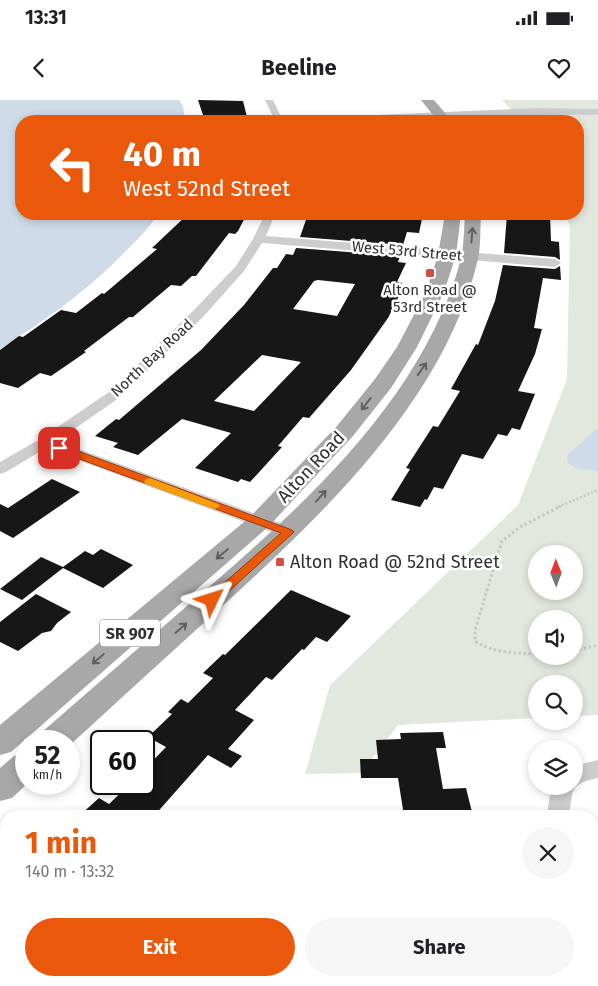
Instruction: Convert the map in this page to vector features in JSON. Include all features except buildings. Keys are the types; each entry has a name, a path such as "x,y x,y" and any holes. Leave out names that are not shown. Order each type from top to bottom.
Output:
{"main road":[{"path":"427,100 440,115"},
{"path":"415,105 422,115"},
{"name":"Alton Road","path":"0,743 259,522 345,431 383,383 407,347 435,292 447,255 452,220"},
{"name":"Alton Road","path":"65,730 288,532 376,436 430,358 459,293 470,257 473,220"},
{"path":"0,788 15,775"}],"street":[{"path":"269,100 276,115"},
{"path":"483,115 536,111 598,112"},
{"name":"North Bay Road","path":"0,469 46,442 114,395 198,314 240,268 259,239 267,220"},
{"name":"West 53rd Street","path":"259,239 555,263"},
{"path":"46,442 288,532"},
{"path":"583,773 598,769"},
{"path":"560,810 563,795"}],"path":[{"path":"528,653 496,650 476,641 475,630 502,541 520,527 555,508 598,490"},
{"path":"583,648 598,645"}],"shaded area":[{"path":"502,100 598,100 598,715 583,716 583,675 528,675 528,718 398,725 361,773 305,774 330,685 518,505 567,379 570,227 568,220 584,220 584,115 516,115"}],"water":[{"path":"0,100 179,100 183,106 184,115 15,115 15,220 154,220 135,242 92,283 48,317 0,349"},
{"path":"598,428 598,471 577,469 567,462 567,455"}],"slow traffic":[{"path":"150,482 215,506"}],"place":[{"name":"Alton Road @ 53rd Street","path":"430,273"},
{"name":"Alton Road @ 52nd Street","path":"280,562"}],"route":[{"path":"59,448 288,532 212,600"}]}
